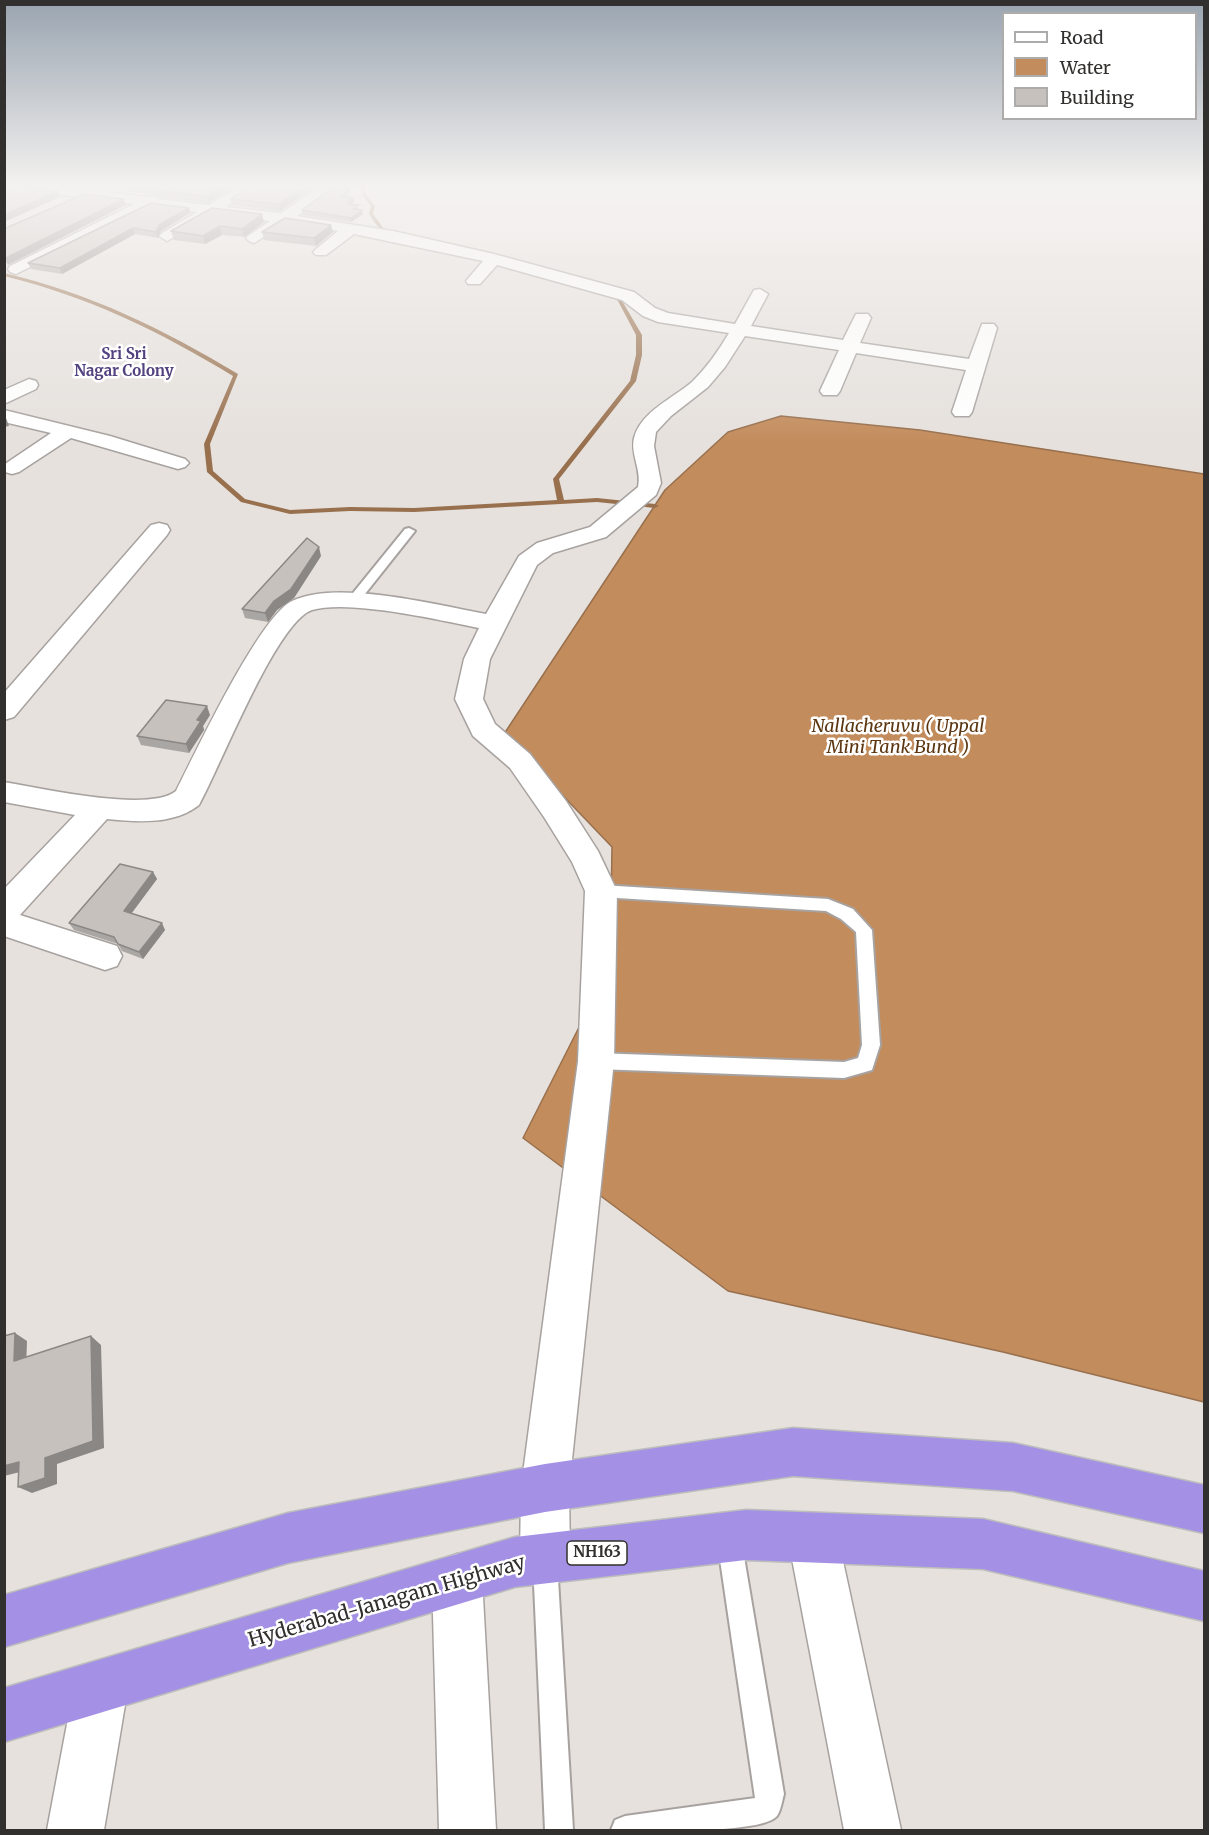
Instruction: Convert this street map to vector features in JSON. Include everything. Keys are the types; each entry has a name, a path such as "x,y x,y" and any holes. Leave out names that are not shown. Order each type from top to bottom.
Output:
{"highway":[{"path":"4,1621 288,1538 545,1488 793,1452 1013,1467 1204,1509"},
{"name":"Hyderabad-Janagam Highway","path":"4,1715 515,1562 746,1535 983,1544 1204,1596"}],"street":[{"path":"474,281 483,271"},
{"path":"536,271 628,296 649,312 664,318 977,366"},
{"path":"545,1559 545,1488 596,1061 601,891 587,859 555,808 520,761 483,729 469,699 477,659 527,561 545,548 605,528 648,490 651,483 643,448 645,434 653,422 701,383 739,331 760,294"},
{"path":"830,391 862,318"},
{"path":"962,412 988,328"},
{"path":"4,398 29,385"},
{"path":"4,416 69,431 178,463"},
{"path":"12,468 69,431"},
{"path":"4,711 159,530"},
{"path":"4,792 99,808 146,810 176,807 188,798 262,653 289,613 310,602 342,599 494,623"},
{"path":"4,911 99,808"},
{"path":"4,923 105,956"},
{"path":"813,1538 873,1830"},
{"path":"457,1579 468,1830"},
{"path":"75,1830 101,1687"}],"lane":[{"path":"353,601 410,531"},
{"path":"596,1061 844,1070 865,1064 871,1045 864,930 847,914 828,905 601,891"},
{"path":"625,1830 761,1811 767,1806 770,1794 729,1538"},
{"path":"545,1559 559,1830"}],"water":[{"name":"Nallacheruvu ( Uppal Mini Tank Bund )","path":"781,416 920,430 1204,474 1204,1402 1003,1352 728,1291 523,1138 610,966 612,847 504,734 665,490 728,432"}],"building":[{"path":"307,538 319,547 291,589 274,601 265,613 242,609"},
{"path":"166,700 207,706 197,720 201,721 186,744 137,736"},
{"path":"120,864 153,872 124,911 162,923 139,952 118,944 114,937 69,923"},
{"path":"15,1333 14,1361 91,1336 93,1441 45,1458 45,1478 18,1487 19,1462 4,1466 4,1336"}],"waterway":[{"path":"4,274 35,281 124,314 236,375 207,444 210,472 243,501 290,512 350,509 414,510 561,502"},
{"path":"561,502 556,479 633,381 639,355 640,341 637,329 620,300 609,292"},
{"path":"561,502 597,500 655,506"}],"district":[{"name":"Sri Sri Nagar Colony","path":"124,364"}]}
